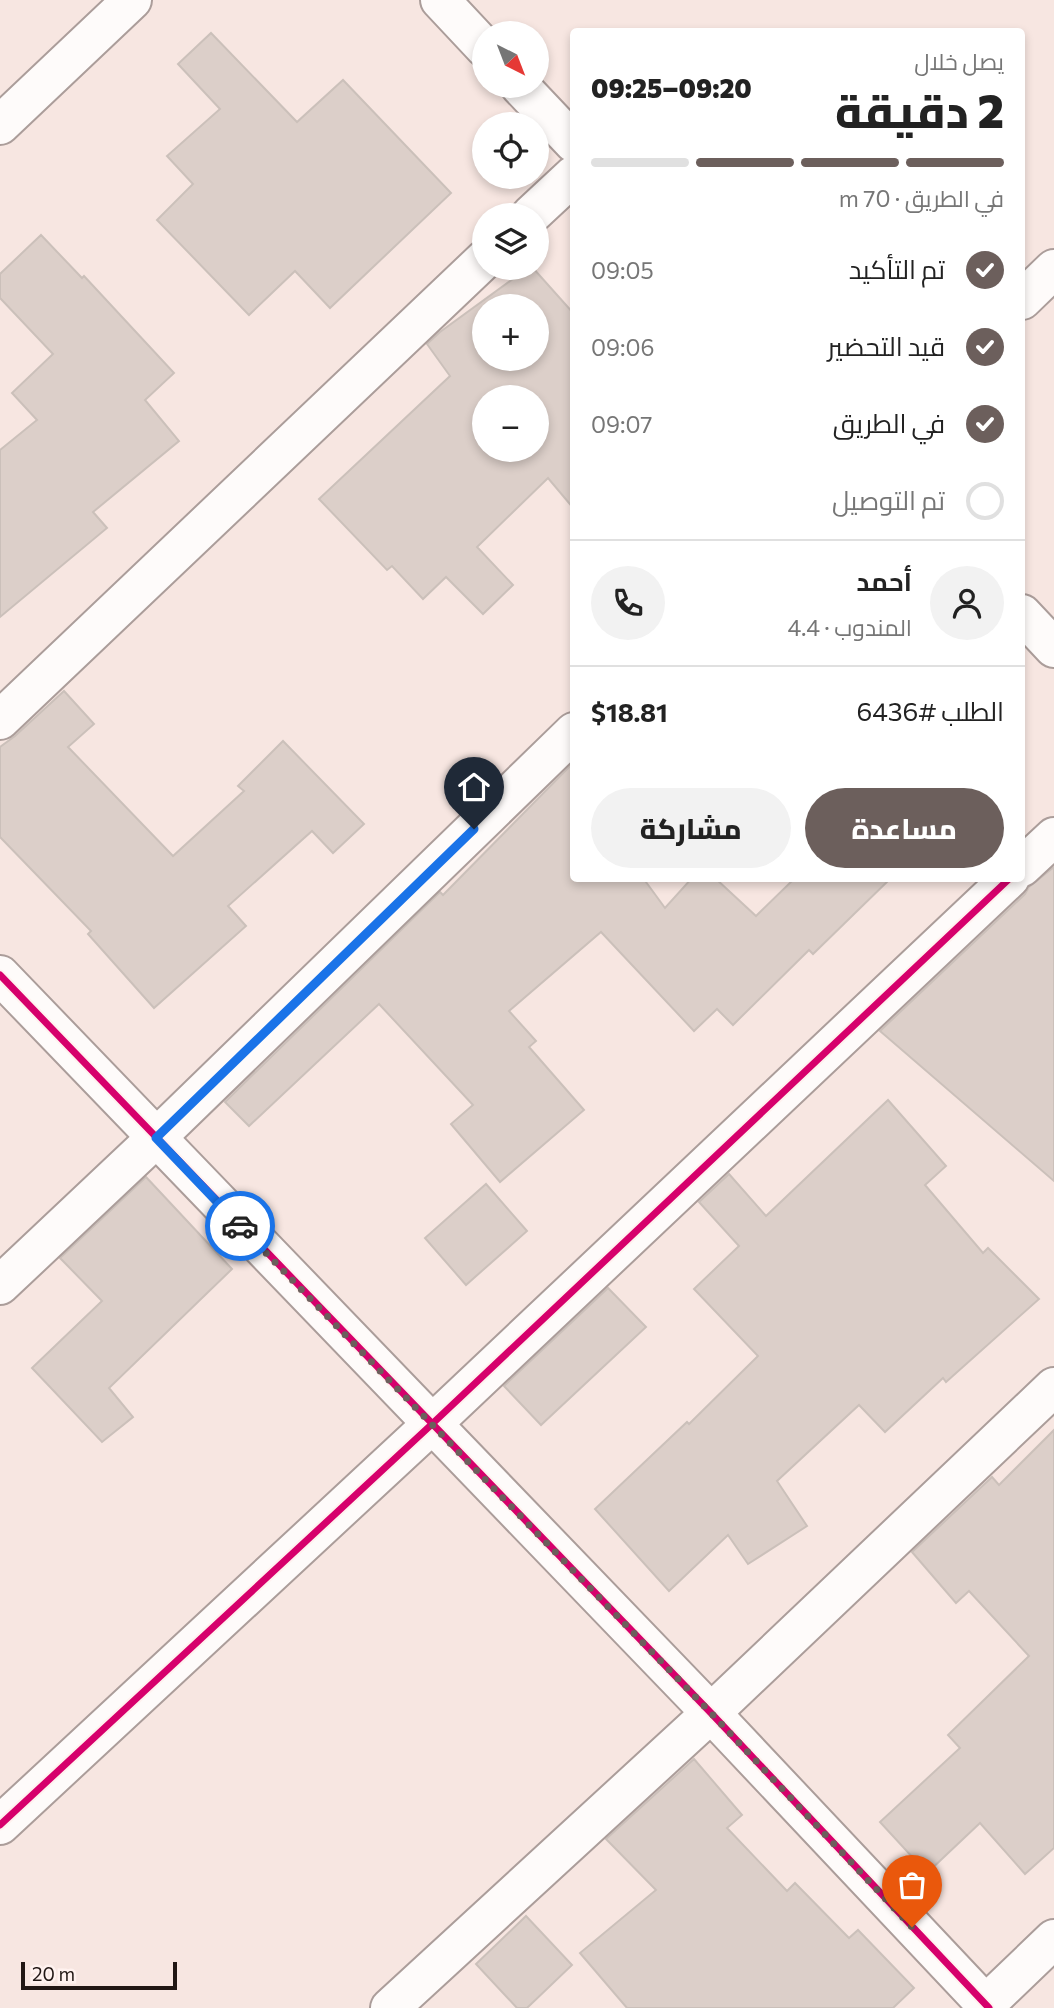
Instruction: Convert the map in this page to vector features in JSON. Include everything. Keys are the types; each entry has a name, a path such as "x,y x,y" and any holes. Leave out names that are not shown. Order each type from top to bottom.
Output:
{"street":[{"path":"0,125 132,0"},
{"path":"440,0 472,34"},
{"path":"531,98 570,139"},
{"path":"544,203 570,179"},
{"path":"1025,297 1054,270"},
{"path":"4,708 472,272"},
{"path":"1025,617 1054,648"},
{"path":"0,1284 156,1138 570,736"},
{"path":"1025,864 1054,837"},
{"path":"0,1825 431,1425 1006,882"},
{"path":"0,975 711,1713 985,2007 1054,1939"},
{"path":"390,2008 711,1713 1054,1387"}],"building":[{"path":"211,33 297,122 343,80 451,193 330,308 295,271 249,315 157,220 193,184 167,156 220,109 178,64"},
{"path":"41,235 82,278 84,276 174,373 145,400 179,441 93,512 107,528 0,617 0,450 37,420 12,393 53,354 0,298 0,274"},
{"path":"512,280 544,280 570,310 570,504 548,478 477,547 513,585 483,614 446,577 423,599 392,566 387,570 319,499 450,376 427,344 472,309 472,371 549,371 549,294 492,294"},
{"path":"64,691 94,724 68,747 173,856 244,791 238,786 283,741 364,824 333,853 312,831 228,906 246,926 154,1008 88,934 91,931 0,837 0,747"},
{"path":"570,766 570,882 646,882 665,908 688,882 719,882 756,916 791,882 887,882 813,954 809,950 733,1025 717,1009 694,1031 601,932 509,1011 536,1041 529,1047 584,1110 500,1182 451,1124 473,1105 379,1004 249,1126 225,1102 440,892 443,895"},
{"path":"1054,867 1054,1181 880,1031 1025,894 1029,887"},
{"path":"888,1100 946,1166 925,1185 983,1253 988,1248 1039,1299 946,1382 943,1378 885,1432 859,1405 777,1481 807,1526 748,1564 728,1535 669,1591 595,1509 687,1422 689,1424 758,1356 694,1289 739,1246 699,1202 729,1174 766,1216"},
{"path":"146,1177 232,1269 109,1388 133,1417 102,1442 32,1368 102,1301 60,1258"},
{"path":"486,1184 527,1231 466,1285 425,1238"},
{"path":"608,1288 646,1327 541,1425 504,1386"},
{"path":"1054,1430 1054,1848 1025,1874 980,1823 927,1873 880,1822 960,1748 948,1735 1029,1656 969,1591 956,1603 912,1552 992,1477 999,1485"},
{"path":"694,1759 742,1815 727,1828 787,1891 795,1883 849,1938 858,1930 914,1988 893,2008 627,2008 580,1953 656,1890 606,1839"},
{"path":"526,1916 572,1965 527,2008 517,2008 476,1964"}],"cycle path":[{"path":"0,1825 431,1425 1006,882"},
{"path":"0,975 711,1713 989,2008"}],"way so far":[{"path":"240,1226 711,1713 912,1927"}],"route":[{"path":"240,1226 156,1138 474,829"}]}
